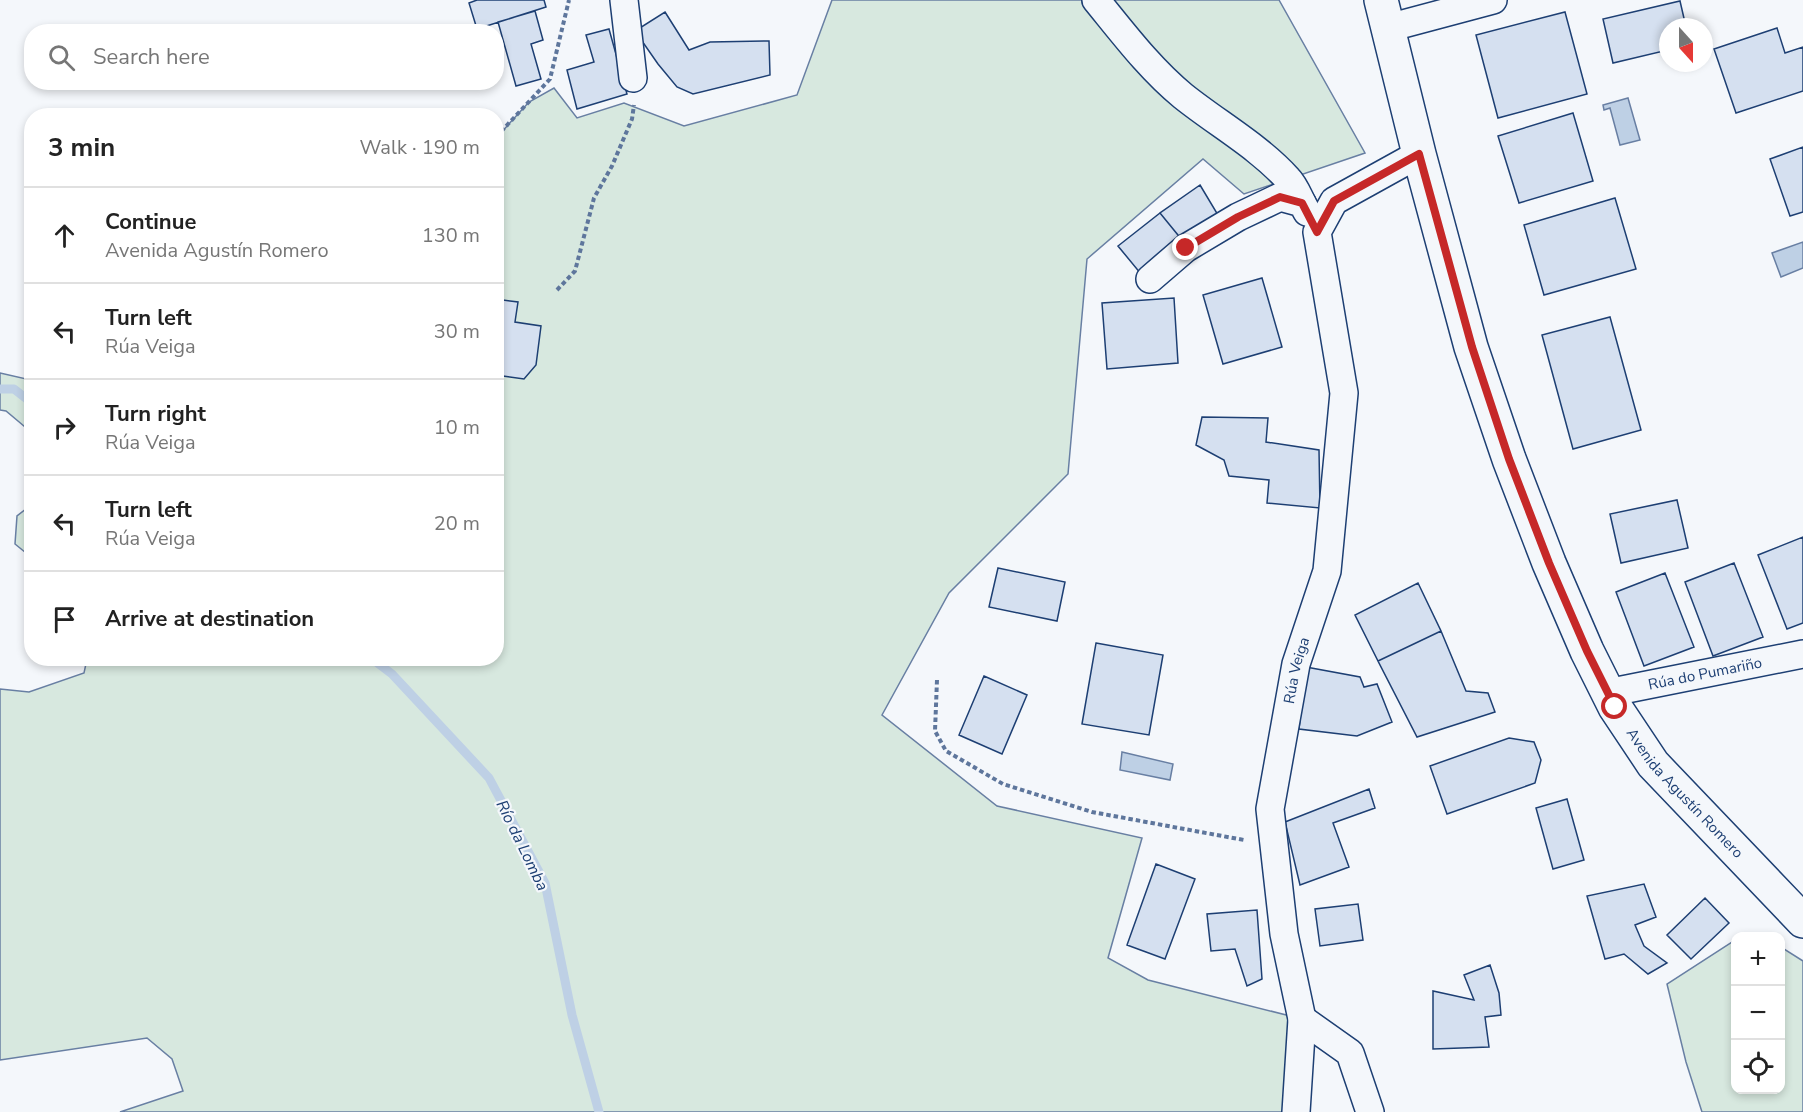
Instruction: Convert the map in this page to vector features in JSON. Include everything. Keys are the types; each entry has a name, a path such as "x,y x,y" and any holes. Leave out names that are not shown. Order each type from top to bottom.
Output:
{"street":[{"path":"624,0 633,78"},
{"name":"Rúa Veiga","path":"1096,0 1136,48 1181,94 1255,148 1290,180 1317,232 1344,393 1327,571 1296,664 1270,809 1284,934 1302,1019 1296,1112"},
{"path":"1385,14 1493,0"},
{"name":"Avenida Agustín Romero","path":"1385,14 1419,154 1472,347 1509,459 1549,563 1607,693 1629,731 1653,764 1803,921"},
{"path":"1317,232 1334,201 1419,154"},
{"path":"1150,279 1186,248 1238,217 1280,197 1302,203"},
{"name":"Rúa do Pumariño","path":"1607,693 1803,654"},
{"path":"1302,1019 1350,1053 1370,1112"}],"path":[{"path":"504,128 550,79 569,0"},
{"path":"557,290 575,270 594,198 612,166 632,119 635,92 633,78"},
{"path":"937,680 935,731 946,751 1003,784 1092,812 1274,845"}],"shaded area":[{"path":"832,0 1279,0 1365,153 1244,194 1203,159 1087,259 1068,474 949,593 882,715 997,806 1142,838 1108,958 1148,980 1302,1019 1296,1112 120,1112 183,1091 172,1059 147,1038 0,1060 0,689 29,692 84,673 86,666 504,666 504,129 529,102 554,88 577,118 624,103 684,126 797,95"},
{"path":"0,373 24,378 24,426 6,411 0,410"},
{"path":"24,510 24,551 15,544 17,516"},
{"path":"1731,943 1731,1094 1785,1094 1785,950 1803,961 1803,1112 1702,1112 1686,1062 1667,984"}],"water":[{"path":"1628,98 1640,140 1620,145 1610,108 1604,110 1603,105"},
{"path":"1803,242 1803,268 1781,277 1772,253"},
{"path":"1122,752 1173,764 1170,780 1120,770"}],"building":[{"path":"477,0 544,0 546,7 493,24 475,24 469,3"},
{"path":"1680,1 1684,18 1659,18 1659,52 1613,63 1603,19"},
{"path":"535,11 543,40 531,44 541,79 516,86 504,43 504,24 498,22"},
{"path":"665,12 689,50 710,42 769,41 770,75 693,94 677,87 635,31"},
{"path":"1565,12 1587,94 1498,118 1476,35"},
{"path":"1777,28 1785,53 1803,47 1803,91 1736,113 1714,49"},
{"path":"609,29 627,94 577,109 567,70 594,62 586,35"},
{"path":"1573,113 1593,181 1519,203 1498,136"},
{"path":"1803,147 1803,212 1790,216 1770,159"},
{"path":"1200,185 1218,215 1182,240 1160,213"},
{"path":"1615,198 1636,269 1544,295 1524,225"},
{"path":"1160,213 1182,240 1141,274 1118,246"},
{"path":"1262,278 1282,347 1223,364 1203,295"},
{"path":"1174,298 1178,363 1107,369 1102,303"},
{"path":"504,300 518,302 515,322 541,326 536,365 524,379 504,376"},
{"path":"1610,317 1641,430 1573,449 1542,335"},
{"path":"1202,417 1268,418 1266,442 1319,450 1320,508 1267,503 1269,480 1229,476 1224,460 1196,445"},
{"path":"1677,500 1688,548 1621,563 1610,514"},
{"path":"1803,537 1803,623 1787,629 1758,555"},
{"path":"1734,563 1763,637 1713,656 1685,582"},
{"path":"998,568 1065,582 1057,621 989,607"},
{"path":"1665,573 1694,647 1644,666 1616,592"},
{"path":"1418,583 1441,631 1378,661 1355,615"},
{"path":"1441,631 1466,691 1488,693 1495,712 1417,737 1378,661"},
{"path":"1096,643 1163,655 1149,735 1082,724"},
{"path":"1306,667 1360,677 1364,687 1377,684 1392,722 1357,736 1299,729"},
{"path":"984,676 1027,695 1002,754 959,735"},
{"path":"1509,738 1534,742 1541,760 1535,783 1447,814 1430,766"},
{"path":"1369,789 1375,808 1333,823 1349,867 1300,885 1285,822"},
{"path":"1567,799 1584,860 1553,869 1536,808"},
{"path":"1156,864 1195,879 1165,959 1127,945"},
{"path":"1644,884 1656,917 1635,925 1644,946 1667,963 1648,974 1624,954 1605,959 1587,896"},
{"path":"1705,898 1729,923 1691,959 1667,935"},
{"path":"1358,904 1363,940 1320,946 1315,909"},
{"path":"1257,910 1262,979 1247,986 1235,949 1211,951 1207,914"},
{"path":"1490,965 1499,993 1501,1015 1485,1017 1489,1047 1433,1049 1433,991 1474,1000 1464,975"}],"waterway":[{"name":"Río da Lomba","path":"0,389 14,389 24,397"},
{"name":"Río da Lomba","path":"382,666 392,674 489,778 545,883 572,1015 599,1112"}],"route":[{"path":"1186,248 1238,217 1280,197 1302,203 1317,232 1334,201 1419,154 1472,347 1509,459 1549,563 1587,651 1615,707"}]}
